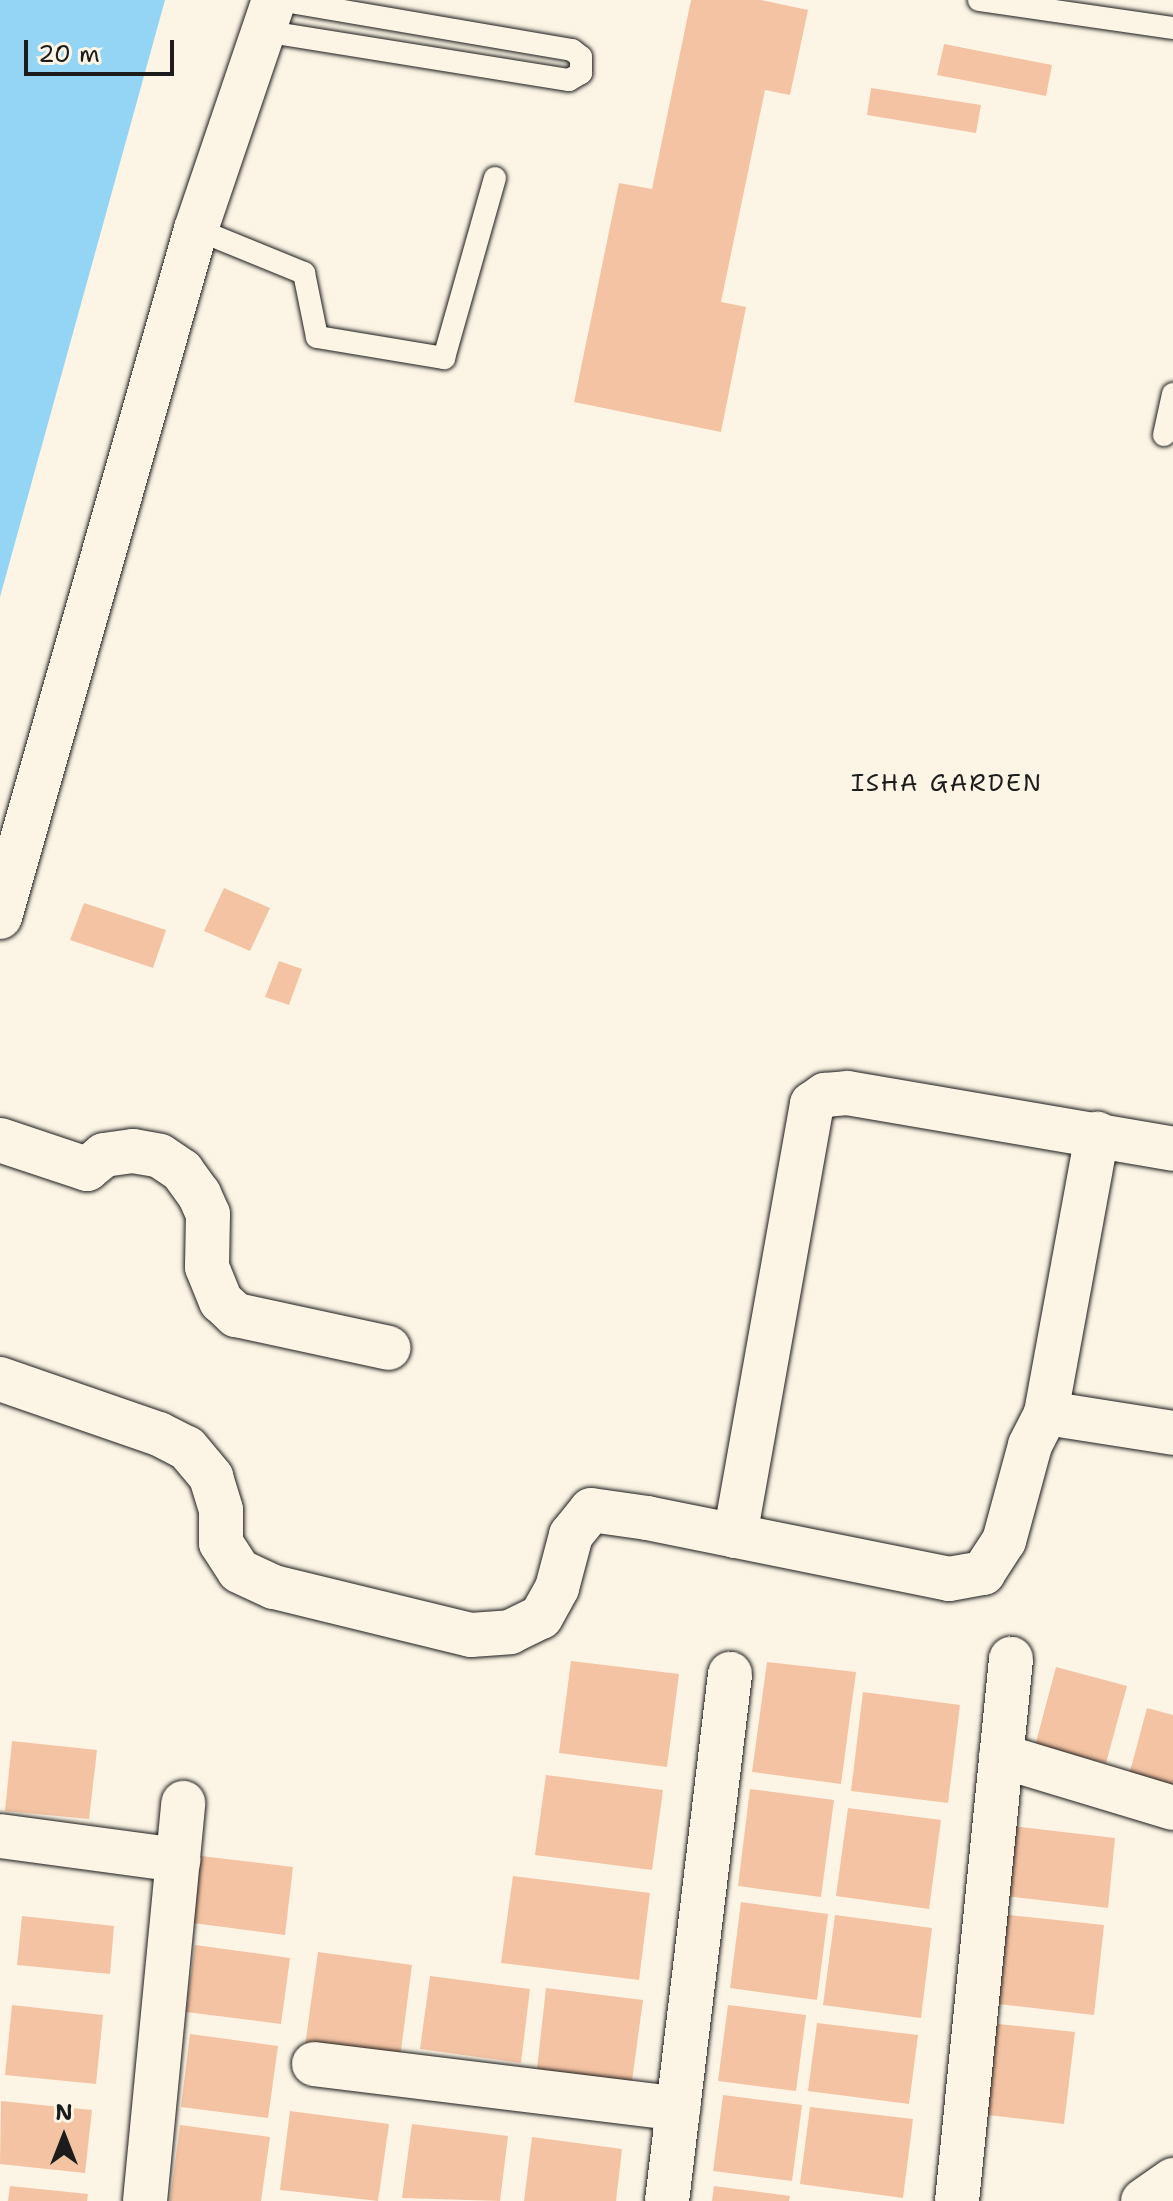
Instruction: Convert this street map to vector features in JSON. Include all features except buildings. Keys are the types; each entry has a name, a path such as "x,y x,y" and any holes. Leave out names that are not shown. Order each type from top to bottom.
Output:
{"street":[{"path":"0,917 196,229 273,10"},
{"path":"735,1536 812,1104 825,1095 847,1093 1173,1149"},
{"path":"0,1379 159,1434 187,1448 211,1477 221,1510 221,1543 239,1571 274,1587 471,1635 510,1632 541,1617 557,1588 571,1535 591,1510 949,1579 983,1573 1004,1541 1030,1445 1046,1413 1097,1134"},
{"path":"0,1140 87,1169 104,1155 133,1151 160,1156 182,1171 199,1194 208,1214 207,1267 221,1301 236,1315 388,1348"},
{"path":"1046,1413 1173,1433"},
{"path":"957,2201 1011,1659"},
{"path":"667,2201 730,1674"},
{"path":"1001,1756 1173,1808"},
{"path":"145,2201 183,1803"},
{"path":"0,1836 178,1860"},
{"path":"314,2064 678,2109"},
{"path":"1143,2201 1173,2180"}],"lane":[{"path":"979,0 1173,28"},
{"path":"273,10 572,50 581,57 581,73 569,80 273,10"},
{"path":"196,229 304,273 317,337 444,358 495,178"},
{"path":"1164,435 1173,394"}],"water":[{"path":"0,0 165,0 0,597"}],"district":[{"name":"ISHA GARDEN","path":"947,784"}]}
